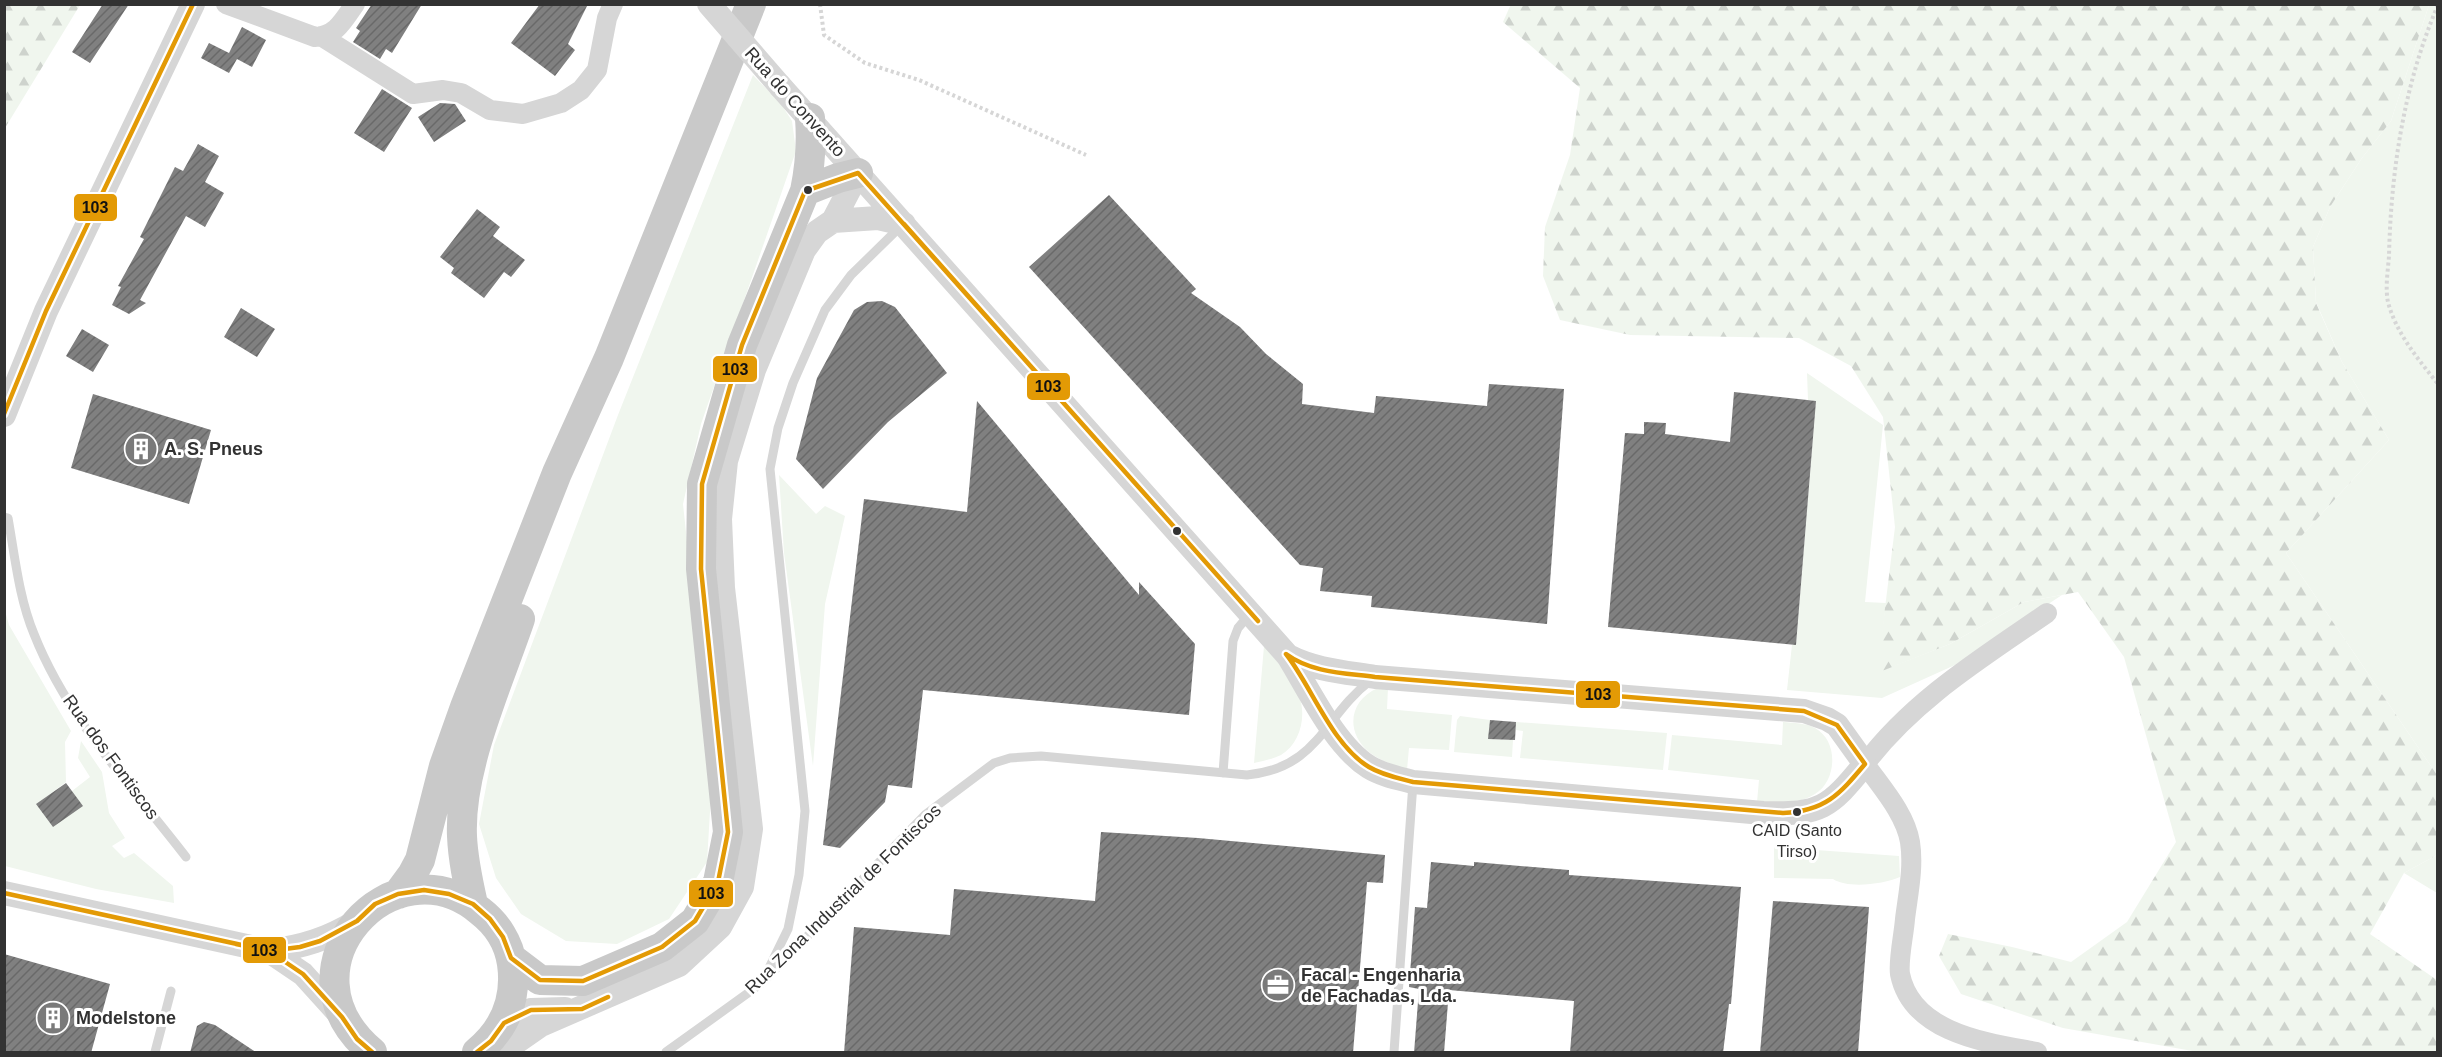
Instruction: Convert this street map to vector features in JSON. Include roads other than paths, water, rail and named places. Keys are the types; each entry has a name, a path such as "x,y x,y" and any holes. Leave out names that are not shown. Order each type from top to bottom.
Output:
{"main road":[{"path":"398,894 420,860 444,766 465,707 557,473 609,358 751,4"},
{"path":"511,958 540,980 582,981 662,947 694,921 718,882 728,832 701,569 702,484 742,345 805,192 811,151 810,118"},
{"path":"805,192 838,178 858,173"},
{"path":"473,904 465,869 462,835 464,800 470,771 609,358"},
{"path":"372,1053 357,1039 342,1017 335,992 336,965 343,941 357,921 375,904 398,894 424,890 449,894 473,904 490,919 503,937 511,958 514,980 512,1002 504,1023 491,1041 477,1053"}],"street":[{"path":"4,416 46,310 193,4"},
{"path":"226,4 315,37 335,31 355,4"},
{"path":"321,36 414,94 443,90 461,93 490,110 523,114 561,103 581,90 597,70 607,18 613,4"},
{"name":"Rua do Convento","path":"709,4 1288,656"},
{"path":"502,1053 541,1025 679,965 720,927 742,887 751,829 723,588 720,519 726,461 754,370 804,250 817,232 833,221 858,173"},
{"path":"833,221 878,219 904,224"},
{"path":"1288,656 1331,726 1357,758 1388,776 1413,782 1796,814 1811,812 1826,805 1843,791 1905,717 1958,675 2047,613"},
{"path":"1288,656 1303,664 1322,669 1375,676 1804,711 1827,718 1837,725 1905,825 1910,842 1911,868 1900,973 1912,1001 1932,1020 1956,1033 1979,1041 2037,1053"},
{"path":"4,893 269,951 300,947 320,941 357,921"},
{"path":"269,951 303,974 342,1017"},
{"path":"504,1023 531,1010 582,1009"}],"lane":[{"path":"762,983 788,929 799,875 805,811 770,469 778,428 793,383 825,310 851,274 904,224"},
{"name":"Rua dos Fontiscos","path":"4,517 8,518 20,587 29,621 48,667 88,730 186,857"},
{"path":"1223,772 1233,640 1238,628 1251,613"},
{"name":"Rua Zona Industrial de Fontiscos","path":"666,1053 762,983 926,814 994,763 1010,758 1041,756 1247,775 1268,773 1290,763 1312,746 1331,726 1350,698 1375,676"},
{"path":"1394,1053 1413,782"},
{"path":"155,1053 171,991"}],"place":[{"name":"A. S. Pneus","path":"141,449"},
{"name":"CAID (Santo Tirso)","path":"1797,812"},
{"name":"Facal - Engenharia de Fachadas, Lda.","path":"1278,985"},
{"name":"Modelstone","path":"53,1018"}]}
